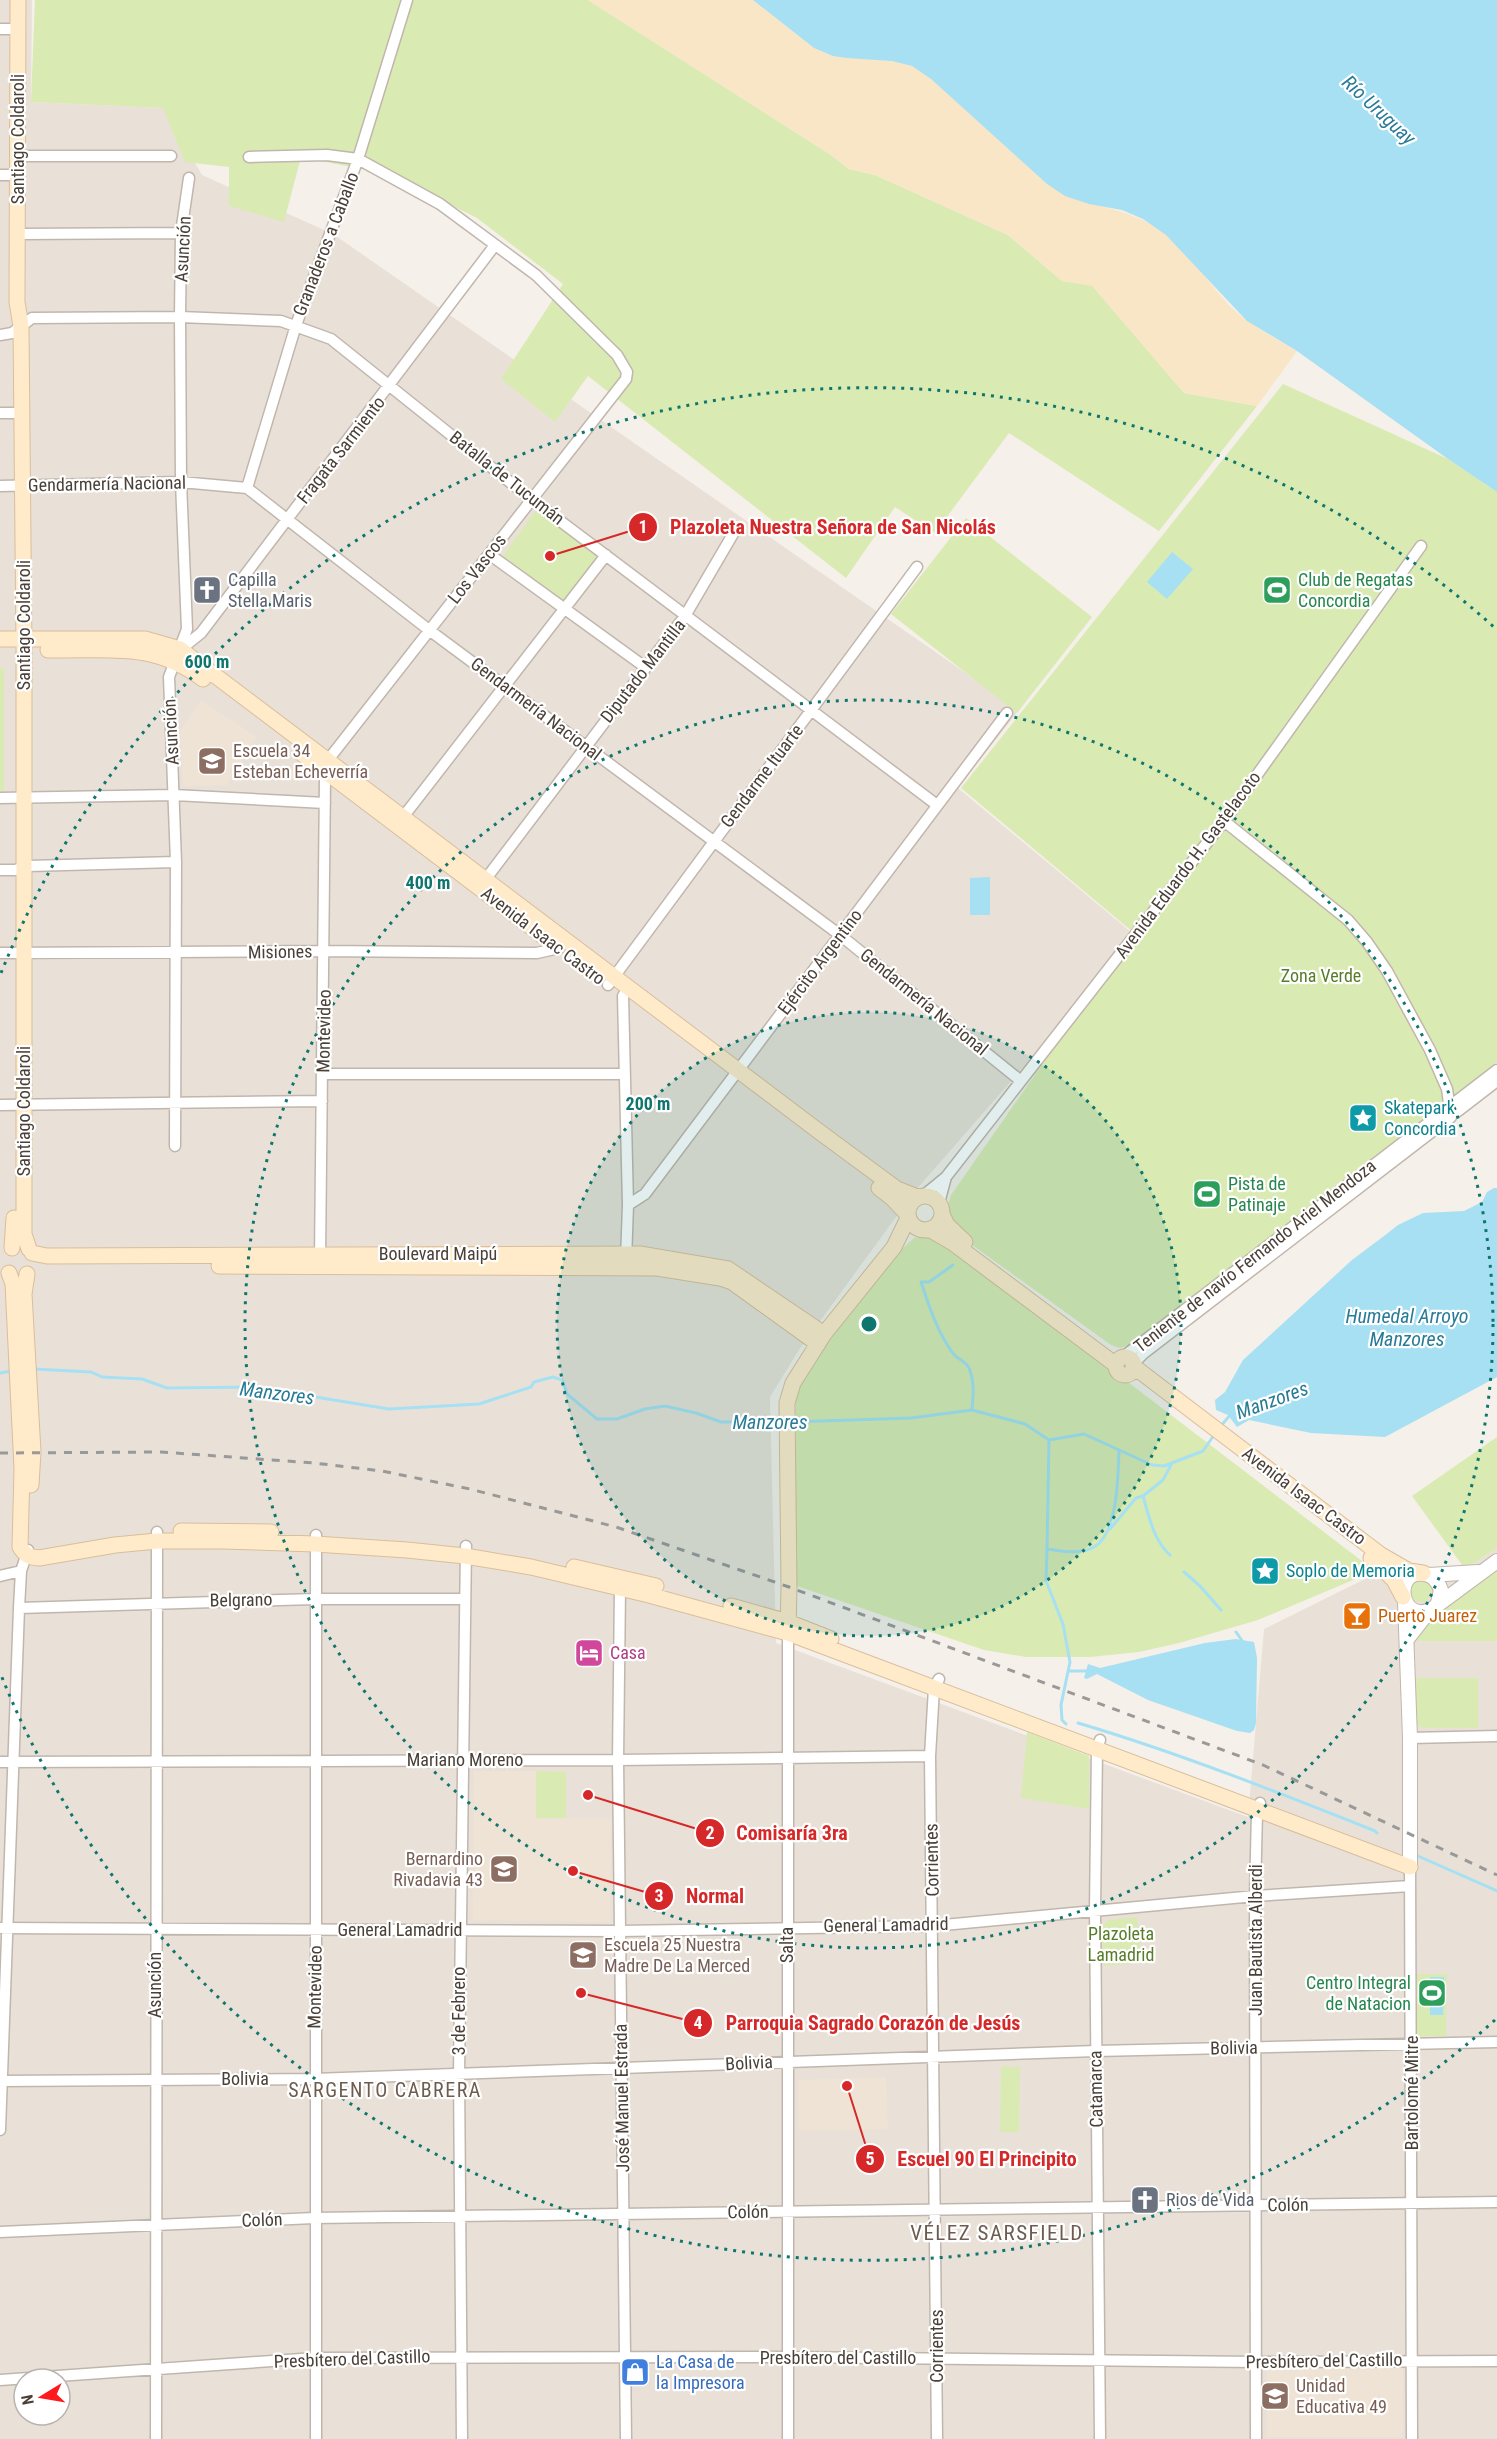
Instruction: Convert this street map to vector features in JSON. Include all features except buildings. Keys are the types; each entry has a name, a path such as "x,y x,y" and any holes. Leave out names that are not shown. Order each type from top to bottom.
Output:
{"main road":[{"path":"10,0 11,331"},
{"name":"Santiago Coldaroli","path":"12,486 7,413 11,331 17,302 19,234 9,175 18,156 9,29 18,0"},
{"name":"Santiago Coldaroli","path":"11,331 13,798 20,953 20,1105 24,1234 30,1261 24,1294 22,1370"},
{"path":"13,644 178,655"},
{"name":"Avenida Isaac Castro","path":"178,655 735,1075 892,1198 908,1216"},
{"name":"Avenida Isaac Castro","path":"482,883 559,948 610,981"},
{"name":"Avenida Isaac Castro","path":"735,1075 897,1189 920,1196"},
{"name":"Santiago Coldaroli","path":"7,1251 20,1105"},
{"path":"821,1339 894,1247 908,1216 909,1205 920,1196 934,1198 940,1208 938,1224 894,1247"},
{"name":"Avenida Isaac Castro","path":"940,1208 947,1225 958,1237 1199,1422 1392,1563 1409,1571 1426,1574"},
{"path":"908,1216 913,1226 925,1230"},
{"name":"Avenida Isaac Castro","path":"925,1230 952,1243 1126,1364"},
{"path":"20,1246 30,1261 18,1277 5,1269 4,1258 7,1251 20,1246"},
{"name":"Boulevard Maipú","path":"30,1261 46,1256 320,1260 626,1260 732,1282 821,1339"},
{"name":"Santiago Coldaroli","path":"5,1269 13,1284 33,1452 27,1551"},
{"name":"Salta","path":"788,1628 787,1403 793,1383 821,1339"},
{"name":"Avenida Isaac Castro","path":"1258,1466 1383,1567 1394,1580 1404,1600"},
{"path":"27,1551 226,1530 537,1558 728,1615 788,1628 1259,1807 1410,1861"}],"street":[{"name":"Granaderos a Caballo","path":"247,488 296,325 358,159 407,0"},
{"path":"249,157 327,155 358,159 440,204 495,245"},
{"path":"18,156 171,156"},
{"name":"Asunción","path":"175,1146 176,862 169,677 187,629 181,482 180,317 181,233 189,178"},
{"path":"19,234 181,233"},
{"name":"Los Vascos","path":"327,766 429,630 626,379 627,372 617,354 536,275 495,245"},
{"name":"Fragata Sarmiento","path":"178,655 201,633 495,245"},
{"name":"Batalla de Tucumán","path":"11,331 32,318 180,317 281,321 331,339 531,499 937,805"},
{"name":"Gendarmería Nacional","path":"12,486 181,482 247,488 429,630 840,935 1021,1081"},
{"name":"Diputado Mantilla","path":"482,883 685,616 733,534"},
{"name":"Avenida Eduardo H. Gastelacoto","path":"920,1196 946,1177 1224,821 1421,546"},
{"path":"489,554 645,667"},
{"path":"400,821 606,555"},
{"name":"Gendarme Ituarte","path":"610,981 917,567"},
{"name":"Ejército Argentino","path":"628,1205 645,1194 1007,713"},
{"name":"Montevideo","path":"320,1260 327,766"},
{"path":"13,798 174,795 325,802"},
{"path":"1224,821 1348,920 1368,942 1387,971 1430,1050 1447,1089 1451,1109"},
{"path":"17,868 176,862"},
{"name":"Misiones","path":"0,953 325,951 537,953 559,948"},
{"path":"626,993 624,1074 628,1205 626,1260"},
{"name":"Teniente de navío Fernando Ariel Mendoza","path":"1126,1364 1451,1109 1497,1070"},
{"path":"323,1074 624,1074"},
{"name":"Teniente de navío Fernando Ariel Mendoza","path":"1451,1109 1497,1081"},
{"path":"0,1105 322,1101"},
{"name":"Avenida Eduardo H. Gastelacoto","path":"940,1208 946,1177"},
{"name":"Asunción","path":"156,2439 157,1537"},
{"name":"Montevideo","path":"316,1539 317,1760 314,2079 316,2439"},
{"name":"Santiago Coldaroli","path":"0,2130 3,1928 21,1571 27,1551"},
{"name":"3 de Febrero","path":"462,2439 459,2074 466,1551"},
{"path":"1408,1638 1434,1607 1497,1561"},
{"path":"0,1576 21,1571"},
{"path":"1434,1607 1414,1610 1404,1600 1407,1581 1416,1574 1480,1572"},
{"path":"1426,1574 1435,1579 1441,1590 1434,1607"},
{"name":"José Manuel Estrada","path":"622,1583 618,1760 626,2439"},
{"name":"Belgrano","path":"19,1608 156,1602 464,1599"},
{"name":"Bartolomé Mitre","path":"1404,1600 1408,1638 1410,1738 1412,2439"},
{"name":"Salta","path":"788,1628 786,1758 788,2439"},
{"name":"Corrientes","path":"937,1684 930,1756 937,2439"},
{"path":"1410,1738 1497,1736"},
{"name":"Catamarca","path":"1099,1745 1095,1910 1100,2439"},
{"name":"Mariano Moreno","path":"0,1762 618,1760 930,1756"},
{"name":"Juan Bautista Alberdi","path":"1256,2439 1256,1896 1259,1807"},
{"name":"General Lamadrid","path":"3,1928 620,1931 933,1926 1256,1896 1410,1886"},
{"name":"Bolivia","path":"1,2081 314,2079 1096,2051 1497,2042"},
{"name":"Colón","path":"0,2232 314,2218 1497,2202"},
{"name":"Presbítero del Castillo","path":"0,2380 315,2358 460,2356 1256,2362 1497,2361"}],"shaded area":[{"path":"0,0 32,0 31,102 163,108 202,175 333,234 1019,710 958,788 1137,937 915,1191 799,1350 770,1397 776,1643 1248,1817 1264,1629 1375,1574 1465,1569 1497,1548 1497,2439 0,2439"},
{"name":"Escuela 34 Esteban Echeverría","path":"201,700 257,737 227,785 183,786 180,731"},
{"path":"474,1771 536,1771 536,1818 611,1819 610,1922 473,1920"},
{"path":"886,2077 888,2129 799,2131 798,2080"},
{"path":"1267,2367 1403,2368 1403,2437 1267,2437"}],"green space":[{"path":"35,0 588,0 831,155 849,169 875,175 1008,235 1062,281 1092,285 1184,393 1257,406 1159,531 1009,433 935,533 895,507 846,578 588,376 555,422 501,379 563,284 477,218 391,175 301,157 284,222 229,206 229,167 185,162 163,108 31,102"},
{"name":"Zona Verde","path":"1283,384 1448,459 1497,492 1497,1062 1130,1345 1120,1348 1111,1345 961,1237 946,1212 951,1195 1134,933 961,788"},
{"path":"536,510 597,556 565,602 503,556"},
{"path":"966,518 1092,617 1017,713 891,614"},
{"path":"0,668 4,668 4,804 0,804"},
{"path":"914,1238 932,1238 1109,1368 1115,1377 1124,1379 1371,1568 1372,1572 1258,1620 1139,1652 1090,1657 1026,1657 984,1650 794,1585 796,1396 799,1384 829,1339 902,1249"},
{"path":"1497,1437 1497,1548 1465,1569 1412,1496"},
{"path":"1497,1569 1497,1641 1416,1641 1423,1629 1441,1609"},
{"path":"1415,1578 1430,1582 1432,1594 1425,1602 1413,1601 1407,1586"},
{"path":"1416,1678 1478,1678 1478,1728 1423,1728 1416,1724"},
{"path":"1027,1732 1089,1756 1089,1809 1021,1798"},
{"path":"536,1771 566,1772 566,1818 536,1818"},
{"name":"Plazoleta Lamadrid","path":"1137,1917 1141,1963 1104,1966 1101,1926 1109,1920"},
{"name":"Centro Integral de Natacion","path":"1417,1974 1447,1974 1446,2036 1418,2036 1417,2034"},
{"path":"1001,2066 1020,2067 1019,2132 1000,2132"}],"sand":[{"path":"588,0 753,0 814,48 833,56 892,61 912,66 931,79 1047,184 1076,198 1136,217 1164,233 1182,249 1229,305 1245,319 1297,351 1257,406 1184,393 1092,286 1062,281 1008,235 875,175 849,169 831,155"}],"water":[{"name":"Río Uruguay","path":"753,0 1497,0 1497,492 1297,351 1247,321 1166,235 1143,219 1122,210 1089,204 1065,196 1047,184 931,79 912,66 892,61 833,56 814,48"},
{"path":"1172,552 1193,569 1167,599 1147,582"},
{"path":"990,877 990,915 970,915 970,878"},
{"name":"Humedal Arroyo Manzores","path":"1497,1188 1497,1377 1385,1437 1311,1433 1249,1420 1237,1427 1228,1415 1216,1410 1215,1400 1225,1392 1243,1360 1352,1260 1398,1225 1423,1213 1464,1211 1482,1202 1487,1192"},
{"path":"1236,1639 1254,1642 1257,1658 1256,1723 1254,1730 1250,1733 1237,1731 1148,1700 1097,1674 1087,1679 1084,1678 1088,1664 1100,1668 1205,1643"},
{"path":"1430,1977 1444,1977 1443,2015 1430,2015"}],"waterway":[{"path":"953,1265 929,1282 921,1282 942,1336 971,1373 972,1410"},
{"name":"Manzores","path":"34,1369 91,1372 102,1377 142,1379 167,1388 254,1387 389,1409 479,1404 531,1387 534,1382 553,1377 562,1380 567,1394 597,1419 617,1419 645,1409 665,1406 721,1422 781,1422"},
{"name":"Manzores","path":"0,1373 12,1371"},
{"name":"Manzores","path":"791,1422 911,1418 972,1410 1025,1424 1049,1440 1084,1434 1152,1465 1164,1466 1203,1451 1214,1435"},
{"name":"Manzores","path":"1220,1427 1231,1414"},
{"path":"1047,1549 1049,1440"},
{"path":"1066,1724 1062,1720 1061,1705 1070,1662 1063,1624 1046,1581 1047,1549 1083,1551 1094,1547 1102,1540 1108,1530 1115,1503 1119,1450"},
{"path":"1170,1555 1156,1536 1143,1496 1163,1480 1171,1465"},
{"path":"1110,1529 1136,1498 1143,1496"},
{"path":"1184,1572 1221,1610"},
{"path":"1236,1632 1243,1642"},
{"path":"1069,1671 1088,1671"},
{"path":"1078,1723 1228,1774 1377,1833"},
{"path":"1418,1856 1497,1891"}],"railway":[{"path":"0,1453 161,1452 314,1463 382,1471 470,1489 616,1527 789,1587 1263,1765 1497,1875"}],"place":[{"name":"Plazoleta Nuestra Señora de San Nicolás","path":"550,556"},
{"name":"Capilla Stella Maris","path":"207,590"},
{"name":"Club de Regatas Concordia","path":"1277,590"},
{"name":"Escuela 34 Esteban Echeverría","path":"212,761"},
{"name":"Skatepark Concordia","path":"1363,1118"},
{"name":"Pista de Patinaje","path":"1207,1194"},
{"name":"Soplo de Memoria","path":"1265,1571"},
{"name":"Puerto Juarez","path":"1357,1616"},
{"name":"Casa","path":"589,1653"},
{"name":"Comisaría 3ra","path":"588,1795"},
{"name":"Bernardino Rivadavia 43","path":"504,1869"},
{"name":"Normal","path":"573,1871"},
{"name":"Escuela 25 Nuestra Madre De La Merced","path":"583,1955"},
{"name":"Parroquia Sagrado Corazón de Jesús","path":"581,1993"},
{"name":"Centro Integral de Natacion","path":"1432,1993"},
{"name":"Escuel 90 El Principito","path":"847,2086"},
{"name":"Rios de Vida","path":"1145,2200"},
{"name":"La Casa de la Impresora","path":"635,2372"},
{"name":"Unidad Educativa 49","path":"1275,2396"}],"district":[{"name":"SARGENTO CABRERA","path":"385,2090"},
{"name":"VÉLEZ SARSFIELD","path":"997,2233"}]}
